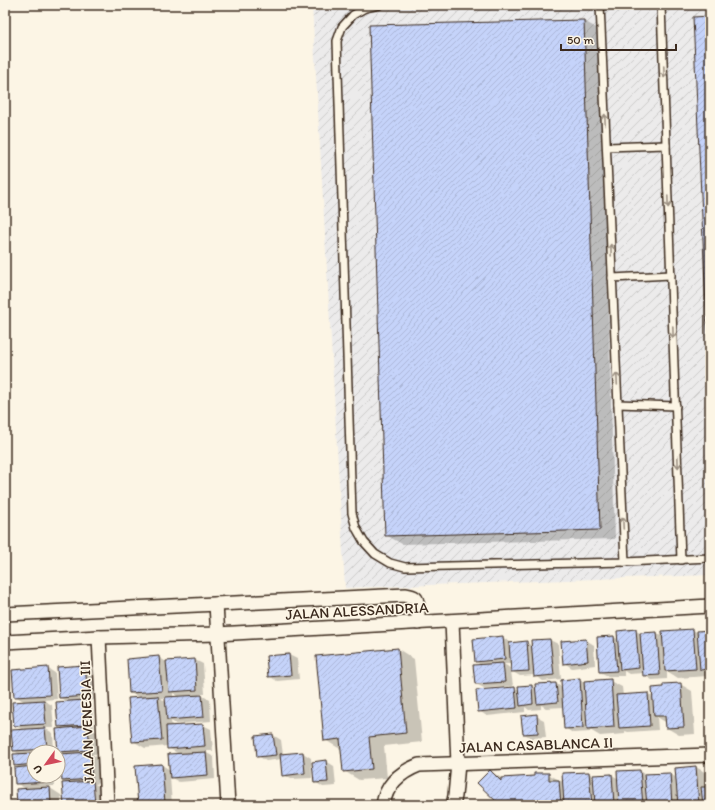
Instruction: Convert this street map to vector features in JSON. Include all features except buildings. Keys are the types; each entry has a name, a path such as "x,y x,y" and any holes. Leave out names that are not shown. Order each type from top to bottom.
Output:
{"street":[{"path":"5,614 406,595 412,596 416,599 418,623"},
{"path":"216,604 228,805"},
{"name":"JALAN ALESSANDRIA","path":"5,642 99,637 217,634 710,606"},
{"path":"452,621 458,764 453,805"},
{"name":"JALAN VENESIA III","path":"99,637 107,805"},
{"name":"JALAN CASABLANCA II","path":"384,805 384,799 389,787 397,778 409,769 419,765 710,755"}],"lane":[{"path":"379,5 365,8 353,16 342,27 337,41 352,514 356,528 364,542 375,554 390,563 405,567 625,562 710,558"},
{"path":"600,5 625,562"},
{"path":"661,5 681,560"},
{"path":"607,147 666,145"},
{"path":"612,278 671,275"},
{"path":"618,404 676,406"}],"shaded area":[{"path":"312,5 710,5 710,575 345,588"}]}
